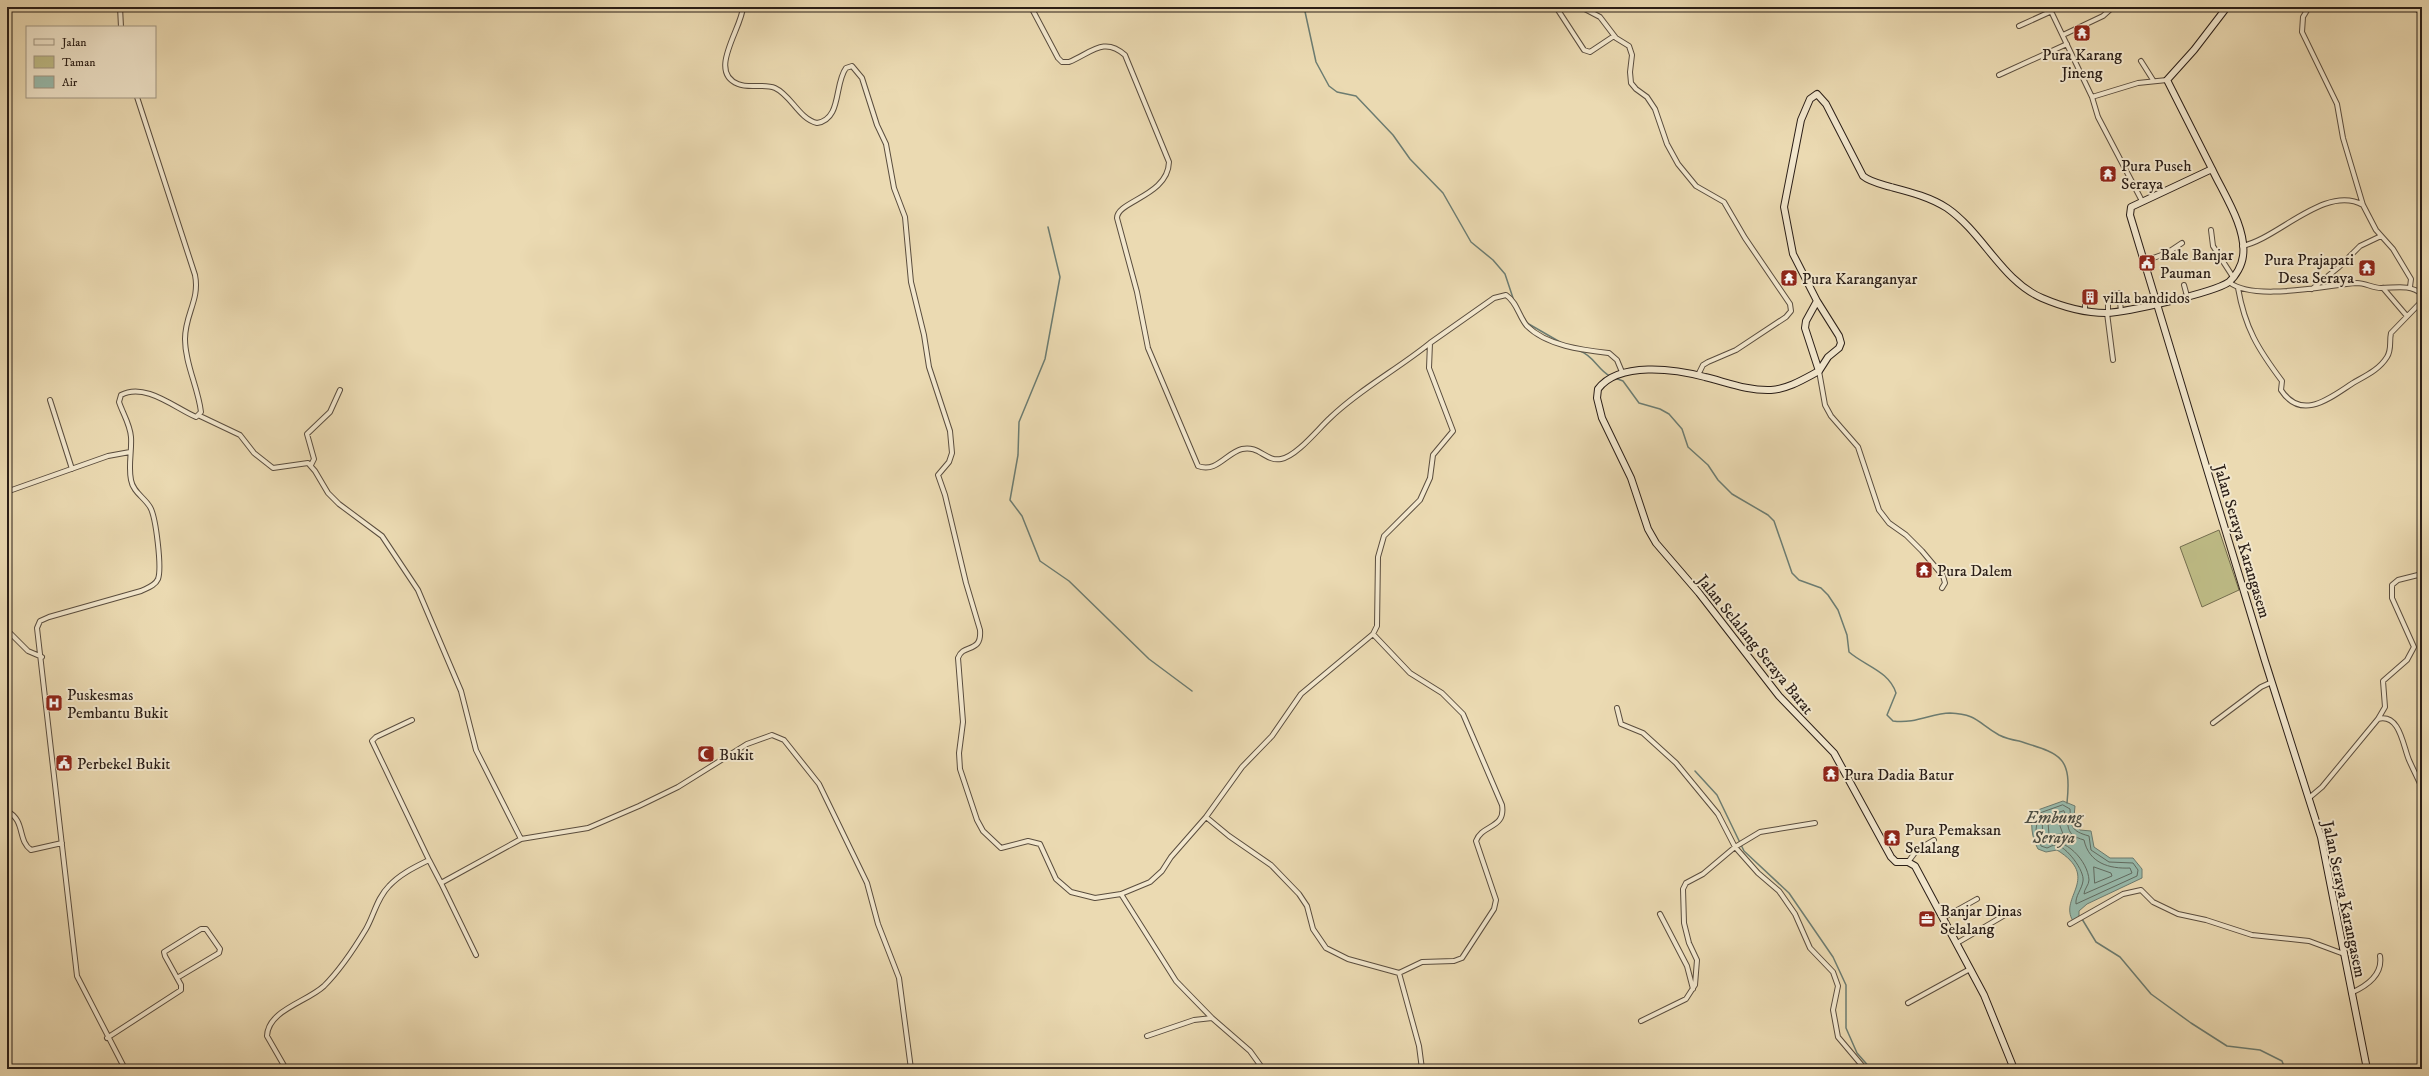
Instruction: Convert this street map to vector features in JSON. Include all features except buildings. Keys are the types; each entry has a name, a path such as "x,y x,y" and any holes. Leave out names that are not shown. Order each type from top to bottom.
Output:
{"street":[{"path":"120,7 121,26"},
{"path":"742,7 742,15 725,62 727,74 732,82 748,87 774,88 809,119 817,123 826,120 834,110 841,76 846,68 852,66 862,78 877,125 886,144 894,188 905,217 911,282 924,335 929,367 950,431 952,453 949,462 938,475 945,495 966,583 980,630 980,637 977,644 960,653 958,658 963,722 959,753 960,769 977,820 983,831 1001,848 1028,841 1040,844 1056,879 1071,892 1095,898 1121,894 1157,876 1176,850 1206,817 1242,767 1272,736 1301,694 1373,634 1377,626 1378,564 1384,536 1420,500 1430,478 1434,455 1453,431 1429,368 1430,343"},
{"path":"1031,7 1058,58 1062,62 1069,62 1108,45 1116,47 1125,55 1169,162 1168,171 1160,183 1146,195 1120,210 1117,218 1137,292 1148,348 1198,466 1206,469 1215,466 1240,450 1253,448 1270,458 1280,459 1292,455 1341,407 1412,359 1430,343 1494,298 1506,295 1511,298 1526,324 1535,332 1549,340 1609,354 1617,360 1622,372 1640,370 1698,375 1752,389 1772,390 1792,385 1819,371 1828,357 1839,348 1841,343 1839,336 1817,301 1792,254 1784,207 1801,120 1810,99 1817,94 1826,104 1862,176 1939,203 1967,225 2018,284 2042,298 2068,308 2085,308 2108,313 2156,304 2215,289 2231,279 2242,260 2242,246 2238,221 2167,80"},
{"path":"1556,7 1584,50 1590,52 1614,36"},
{"path":"1581,7 1600,17 1614,36 1625,42 1631,49 1631,83 1636,90 1647,97 1654,109 1667,144 1678,164 1696,186 1724,202 1745,238 1790,304 1791,311 1786,318 1736,350 1703,365 1698,375"},
{"path":"2049,7 2064,35 2092,97 2098,117 2142,201 2158,196 2212,169"},
{"path":"2064,35 2103,16 2113,7"},
{"path":"2092,97 2153,80 2167,80 2194,50 2227,7"},
{"path":"2309,7 2303,17 2302,32 2337,104 2343,138 2363,205 2381,236 2393,249 2411,279 2410,287"},
{"path":"2414,7 2422,13"},
{"path":"2019,26 2052,12"},
{"path":"1999,75 2067,44"},
{"path":"2141,61 2153,80"},
{"path":"137,98 197,283 196,300 188,318 185,338 187,355 200,406 200,416"},
{"path":"2242,246 2262,239 2294,219 2334,202 2349,200 2363,205"},
{"name":"Jalan Seraya Karangasem","path":"2142,201 2134,204 2130,210 2156,304 2325,851 2366,1069"},
{"path":"2211,230 2213,246 2231,279 2238,288 2246,317 2258,349 2282,381 2281,390 2292,402 2300,404 2323,403 2377,369 2390,351 2391,333 2406,315 2422,301"},
{"path":"2312,289 2339,268 2360,246 2381,236"},
{"path":"2145,261 2158,258 2182,243"},
{"path":"2238,288 2291,291 2361,283 2383,288 2410,287 2422,294"},
{"path":"2184,285 2187,296"},
{"path":"2383,288 2406,315"},
{"path":"2113,294 2119,293 2121,311"},
{"path":"1817,301 1806,321 1805,328 1819,371 1825,405 1831,416 1858,447 1878,510 1889,523 1916,545 1943,576 1945,583 1942,588"},
{"path":"2108,303 2113,360"},
{"name":"Jalan Selalang Seraya Barat","path":"1622,372 1612,376 1600,385 1597,393 1598,404 1602,418 1631,478 1648,529 1656,543 1699,593 1779,696 1834,753 1891,857 1896,862 1908,862 1916,866 1984,995 2014,1069"},
{"path":"310,465 314,459 307,434 330,412 340,390"},
{"path":"125,1069 77,976 42,657 37,628 42,619 141,591 155,584 158,580 160,570 154,518 150,506 133,486 130,479 129,426 119,402 121,396 125,393 139,392 150,395 196,417 200,416 240,435 254,453 274,468 304,463 310,465 328,493 339,504 382,536 418,590 461,691 476,750 521,839"},
{"path":"50,400 72,469"},
{"path":"9,491 108,456 130,452"},
{"path":"2309,798 2322,787 2378,719 2385,707 2382,681 2407,660 2414,647 2392,598 2392,585 2398,580 2422,574"},
{"path":"7,630 28,651 42,657"},
{"path":"1206,817 1229,836 1271,865 1299,894 1307,906 1313,928 1326,948 1348,958 1399,973 1422,962 1458,960 1468,952 1494,909 1496,900 1476,841 1479,836 1501,819 1503,813 1502,805 1463,714 1442,693 1410,672 1393,658 1373,634"},
{"path":"2213,723 2261,687 2272,682"},
{"path":"1617,708 1621,724 1640,732 1656,744 1712,806 1735,847 1758,873 1780,891 1795,914 1810,948 1833,972 1838,986 1833,1010 1838,1037 1865,1069"},
{"path":"2378,719 2387,719 2396,727 2422,788"},
{"path":"412,720 376,737 372,742 476,955"},
{"path":"441,883 521,839 588,828 678,787 762,737 772,735 781,738 808,768 819,784 867,883 878,924 899,978 911,1069"},
{"path":"7,811 18,820 25,844 31,850 62,843"},
{"path":"1641,1021 1686,999 1693,992 1698,966 1684,923 1683,889 1686,883 1703,874 1735,847 1760,832 1815,823"},
{"path":"1908,862 1917,850 1934,840"},
{"path":"286,1069 267,1036 269,1025 279,1015 311,996 325,984 362,935 389,886 399,877 429,860"},
{"path":"2070,924 2123,894 2141,890 2153,902 2178,914 2206,920 2252,935 2309,941 2344,954"},
{"path":"1121,894 1176,981 1212,1018 1250,1051 1263,1069"},
{"path":"1943,918 1977,899"},
{"path":"1660,914 1688,968 1693,992"},
{"path":"1957,944 2005,915"},
{"path":"108,1038 179,991 182,987 177,978 165,956 165,951 201,929 206,929 220,949 219,953 177,978"},
{"path":"2351,993 2363,987 2376,975 2381,967 2380,956"},
{"path":"1908,1002 1970,969"},
{"path":"1399,973 1419,1046 1422,1069"},
{"path":"1148,1036 1194,1020 1212,1018"}],"green space":[{"path":"2219,530 2239,590 2202,607 2180,547"}],"water":[{"name":"Embung Seraya","path":"2063,801 2075,806 2074,817 2080,830 2091,831 2094,847 2110,858 2133,858 2142,869 2142,878 2087,904 2079,911 2079,918 2073,921 2070,912 2070,904 2078,878 2076,870 2070,860 2057,850 2046,852 2038,849 2032,830 2032,820 2035,811"}],"waterway":[{"path":"1304,7 1316,62 1329,86 1337,92 1356,96 1393,135 1410,159 1443,193 1471,242 1493,260 1505,274 1514,301"},
{"path":"1048,227 1060,277 1045,359 1019,422 1018,455 1010,500 1022,516 1040,561 1069,581 1149,659 1192,691"},
{"path":"1523,316 1527,323 1560,342"},
{"path":"1580,351 1589,356 1610,376"},
{"path":"1615,378 1623,381 1639,403 1660,409 1669,414 1682,429 1688,447 1708,465 1718,480 1732,494 1768,515 1774,521 1792,573 1799,580 1821,588 1828,595 1838,610 1847,635 1849,652 1882,674 1893,685 1896,693 1887,715 1893,721 1901,722 1916,720 1943,713 1966,715 1972,717 2001,736 2044,749 2054,754 2065,766 2068,787 2067,803"},
{"path":"1695,771 1717,795 1744,851 1789,893 1833,957 1846,985 1846,1028 1857,1053 1871,1069"},
{"path":"2082,919 2096,942 2120,957 2151,994 2191,1023 2227,1046 2260,1050 2282,1061 2285,1069"}],"place":[{"name":"Pura Karang Jineng","path":"2082,33"},
{"name":"Pura Puseh Seraya","path":"2108,174"},
{"name":"Bale Banjar Pauman","path":"2147,263"},
{"name":"Pura Prajapati Desa Seraya","path":"2367,268"},
{"name":"Pura Karanganyar","path":"1789,278"},
{"name":"villa bandidos","path":"2090,297"},
{"name":"Pura Dalem","path":"1924,570"},
{"name":"Puskesmas Pembantu Bukit","path":"54,703"},
{"name":"Bukit","path":"706,754"},
{"name":"Perbekel Bukit","path":"64,763"},
{"name":"Pura Dadia Batur","path":"1831,774"},
{"name":"Pura Pemaksan Selalang","path":"1892,838"},
{"name":"Banjar Dinas Selalang","path":"1927,919"}]}
